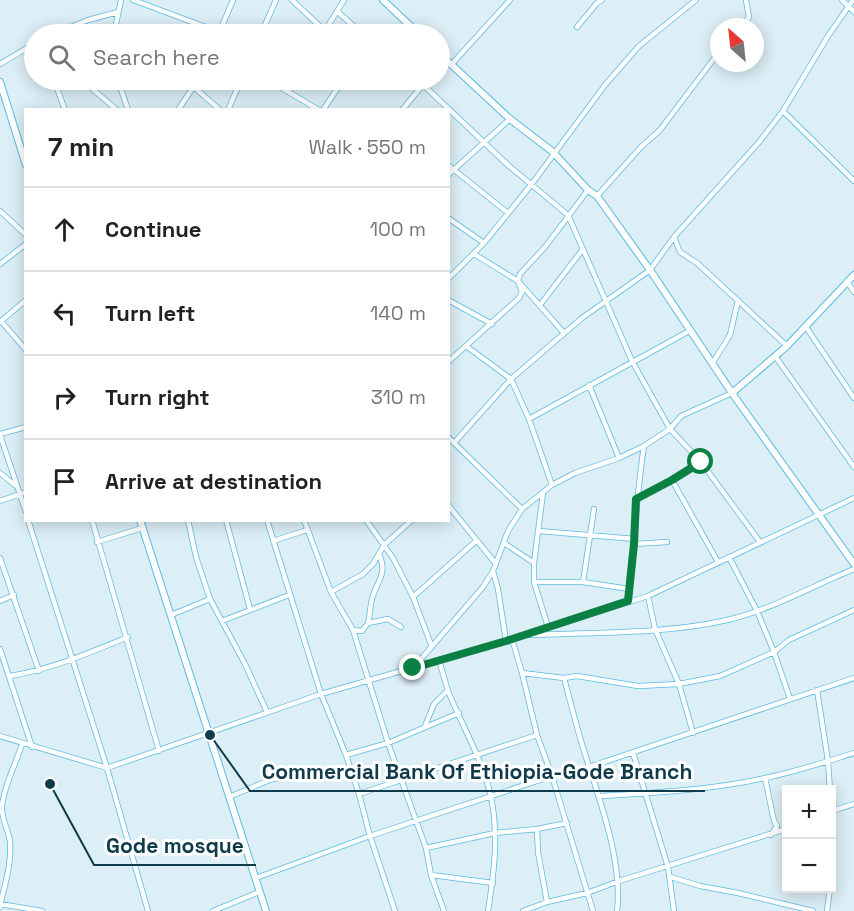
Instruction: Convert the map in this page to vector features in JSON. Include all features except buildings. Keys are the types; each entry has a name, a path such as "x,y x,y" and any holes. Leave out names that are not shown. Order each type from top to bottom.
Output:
{"street":[{"path":"116,24 120,0"},
{"path":"133,0 193,24"},
{"path":"222,24 233,0"},
{"path":"265,24 276,0"},
{"path":"292,0 315,24"},
{"path":"330,24 344,0"},
{"path":"383,0 408,24"},
{"path":"510,0 451,65 510,119 553,152 588,190 597,196 650,270 732,393 854,564"},
{"path":"577,27 602,0"},
{"path":"450,277 484,243 531,185 604,85 639,46 696,0"},
{"path":"746,0 748,18"},
{"path":"842,0 854,12"},
{"path":"454,443 511,379 564,333 650,270 674,237 760,141 783,111 828,36 853,0"},
{"path":"338,11 352,24"},
{"path":"78,24 118,12"},
{"path":"0,64 24,50"},
{"path":"597,196 641,147 660,130 710,64"},
{"path":"0,82 24,159"},
{"path":"58,90 64,108"},
{"path":"94,90 115,108"},
{"path":"121,90 127,108"},
{"path":"179,108 192,90"},
{"path":"199,90 218,108"},
{"path":"229,108 237,90"},
{"path":"285,90 317,108"},
{"path":"322,108 336,90"},
{"path":"404,108 419,90"},
{"path":"428,90 448,108"},
{"path":"450,110 531,185 568,215 632,361 670,429 701,462 760,542"},
{"path":"783,111 854,181"},
{"path":"450,173 510,119"},
{"path":"450,167 508,213"},
{"path":"450,360 521,295 518,281 523,270 545,247 588,190"},
{"path":"0,211 24,233"},
{"path":"0,222 7,217"},
{"path":"450,219 484,243"},
{"path":"674,237 680,252 697,263 787,346"},
{"path":"0,264 24,246"},
{"path":"540,305 583,249"},
{"path":"474,254 518,281 564,333"},
{"path":"450,271 454,274"},
{"path":"413,668 483,587 493,572 504,543 522,509 552,485 575,472 619,458 644,446 670,429 684,414 732,393 787,346 854,274"},
{"path":"847,281 854,292"},
{"path":"712,364 730,335 738,300"},
{"path":"450,301 492,324"},
{"path":"24,302 1,322 24,348"},
{"path":"806,327 854,398"},
{"path":"529,419 691,330"},
{"path":"466,346 511,379 529,419 552,485"},
{"path":"776,356 854,467"},
{"path":"589,385 619,458"},
{"path":"18,488 0,435 24,428"},
{"path":"450,439 522,509"},
{"path":"628,601 635,542 636,499 644,446"},
{"path":"636,499 701,462"},
{"path":"0,473 23,493 0,501"},
{"path":"672,480 718,562"},
{"path":"543,493 534,563 534,582 548,627"},
{"path":"0,736 107,768 321,694 506,641 648,596 854,498"},
{"path":"450,508 496,564"},
{"path":"583,582 594,509"},
{"path":"29,522 107,768 148,911"},
{"path":"92,522 128,637 159,751"},
{"path":"140,522 266,911"},
{"path":"188,522 196,557 210,599 245,664 267,712"},
{"path":"227,522 250,609"},
{"path":"268,522 321,694 351,769 395,911"},
{"path":"305,522 332,592 353,630 367,681 426,848 431,875 444,911"},
{"path":"367,522 393,558 413,597 432,647"},
{"path":"332,592 363,574 373,564 384,545 410,522"},
{"path":"97,542 142,528"},
{"path":"273,541 308,530"},
{"path":"539,531 635,542 667,542"},
{"path":"413,597 476,540"},
{"path":"504,543 534,563"},
{"path":"353,630 362,632 368,623 372,597 382,576 383,564 379,554"},
{"path":"729,556 757,611 790,699"},
{"path":"0,558 39,671"},
{"path":"522,635 655,629 727,620 757,611 854,569"},
{"path":"493,572 506,641"},
{"path":"534,582 583,582 629,589"},
{"path":"0,601 14,595"},
{"path":"222,621 290,595"},
{"path":"648,596 655,629 679,684 693,733"},
{"path":"171,615 210,599"},
{"path":"522,673 564,678 576,676 638,686 679,684 720,676 774,652 789,640 854,610"},
{"path":"368,623 388,619 401,627"},
{"path":"10,676 39,671 73,660 128,637"},
{"path":"512,639 537,735 567,823 593,911"},
{"path":"0,649 32,747"},
{"path":"439,660 448,690 476,754 490,796 495,832 493,884 488,911"},
{"path":"564,678 599,796 619,881 617,911"},
{"path":"256,878 370,836 552,776 633,753 854,678"},
{"path":"425,726 434,704 448,690"},
{"path":"817,690 830,785"},
{"path":"346,755 388,743 459,713"},
{"path":"359,794 537,735"},
{"path":"22,744 2,790 2,808 6,832 10,840 10,861 0,905 42,911"},
{"path":"633,753 671,878 674,911"},
{"path":"599,796 646,794 722,786 765,778 854,753"},
{"path":"229,797 272,779 351,769"},
{"path":"765,778 777,826 771,835"},
{"path":"836,809 854,804"},
{"path":"426,848 495,832 537,829 567,823"},
{"path":"0,826 6,832"},
{"path":"537,829 538,852 547,902"},
{"path":"524,911 782,831"},
{"path":"431,875 493,884"},
{"path":"671,878 813,911"},
{"path":"213,911 260,892"},
{"path":"827,911 830,893"},
{"path":"779,911 780,902"}],"place":[{"name":"Commercial Bank Of Ethiopia-Gode Branch","path":"210,735"},
{"name":"Gode mosque","path":"50,784"}],"route":[{"path":"413,668 506,641 628,601 636,499 701,462"}]}
